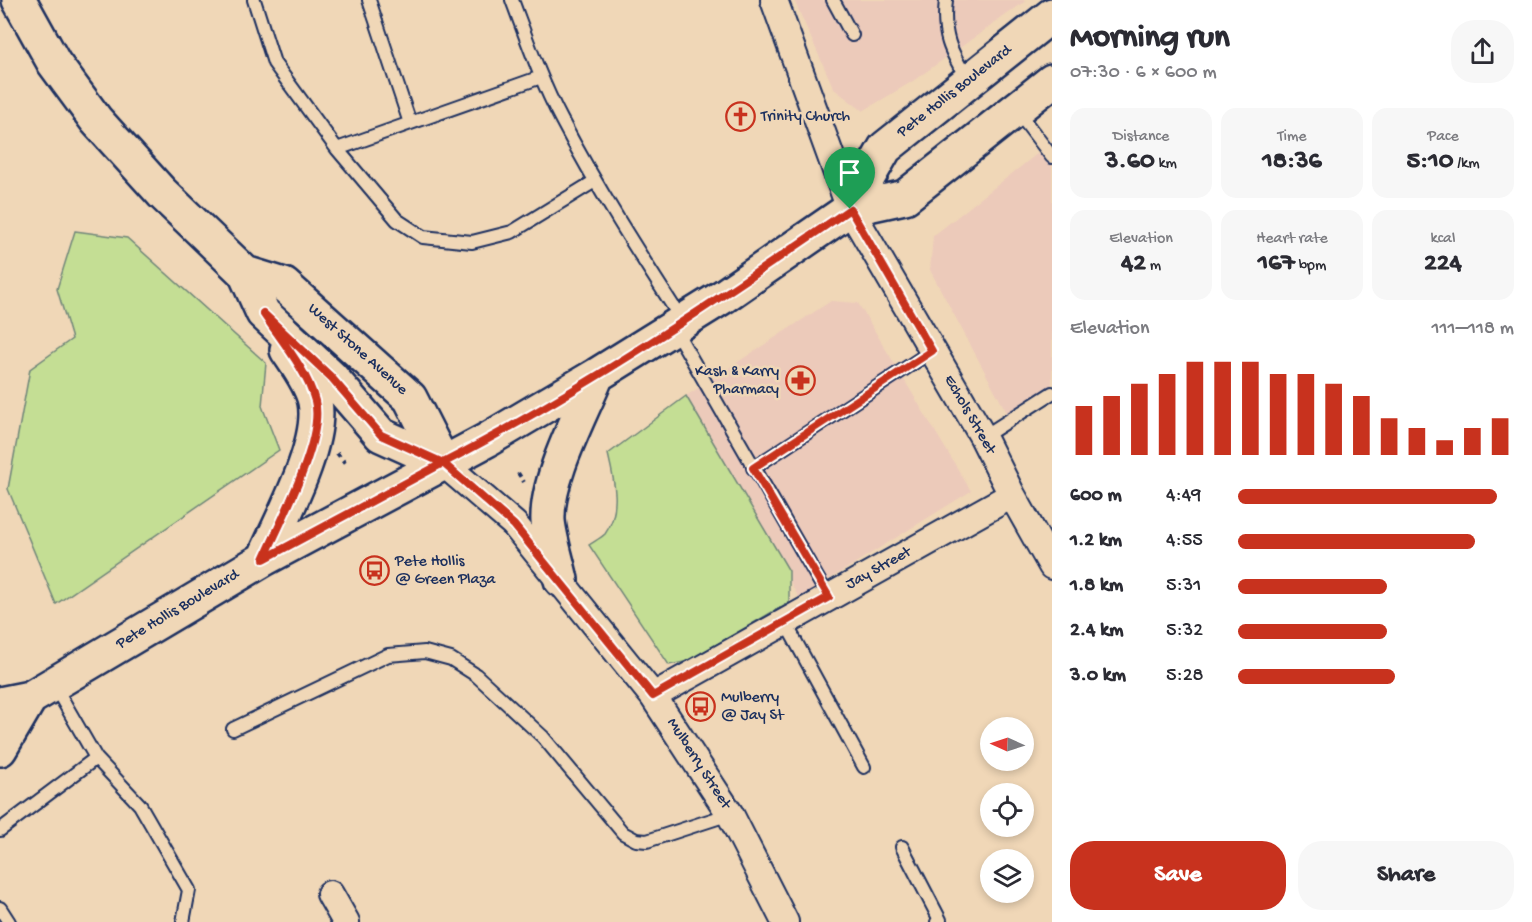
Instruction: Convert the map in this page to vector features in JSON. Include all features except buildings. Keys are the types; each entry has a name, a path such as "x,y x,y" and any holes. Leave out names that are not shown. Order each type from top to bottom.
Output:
{"main road":[{"name":"West Stone Avenue","path":"19,0 54,63 96,120 162,193 245,273 263,313 331,377 381,435 443,463"},
{"name":"Pete Hollis Boulevard","path":"850,209 885,148 1052,15"},
{"name":"Pete Hollis Boulevard","path":"0,749 28,696 264,559 488,440 724,296 850,209 905,197 1052,81"},
{"name":"West Stone Avenue","path":"245,273 284,285 410,398 443,463"},
{"path":"263,313 299,368 315,402 312,441 305,466 264,559"},
{"path":"561,580 548,522 549,499 554,478 597,375"}],"street":[{"name":"Echols Street","path":"774,0 850,209 983,437 1052,566"},
{"name":"Mulberry Street","path":"443,463 514,525 653,696 730,814 785,922"},
{"name":"Jay Street","path":"653,696 1012,495"},
{"path":"330,894 346,922"}],"lane":[{"path":"254,0 274,63 337,149 397,220 423,237 472,242 512,232 596,181"},
{"path":"369,0 410,123"},
{"path":"512,0 541,77 596,181 678,323 753,468 829,597"},
{"path":"833,0 852,34"},
{"path":"946,0 944,22 946,38 969,83"},
{"path":"337,149 541,77"},
{"path":"1015,108 1052,157"},
{"path":"753,468 932,351"},
{"path":"983,437 1052,393"},
{"path":"785,622 864,767"},
{"path":"233,729 387,655 425,652 451,659 476,675 543,737 623,833 636,840 647,842 730,814"},
{"path":"28,696 96,758 140,805 189,890 183,922"},
{"path":"0,830 96,758"},
{"path":"902,847 940,920 938,922"},
{"path":"0,908 9,922"}],"path":[{"path":"518,473 526,486"}],"shaded area":[{"path":"794,0 1027,0 913,81 863,111 834,89"},
{"path":"1052,142 1052,384 1007,413 930,270 933,236"},
{"path":"831,301 858,303 971,491 799,598 686,396"}],"green space":[{"path":"75,231 127,238 266,363 262,406 279,450 56,604 8,489 30,369 72,339 57,289"},
{"path":"686,396 789,571 789,602 689,661 669,665 589,545 605,534 613,515 615,495 608,454"}],"place":[{"name":"Trinity Church","path":"740,117"},
{"name":"Kash & Karry Pharmacy","path":"800,381"},
{"name":"Pete Hollis @ Green Plaza","path":"374,571"},
{"name":"Mulberry @ Jay St","path":"700,707"}],"route":[{"path":"850,209 724,296 488,440 443,463 381,435 331,377 263,313 299,368 315,402 315,425 305,466 264,559 443,463 514,525 653,696 829,597 753,468 932,351 850,209"}]}
